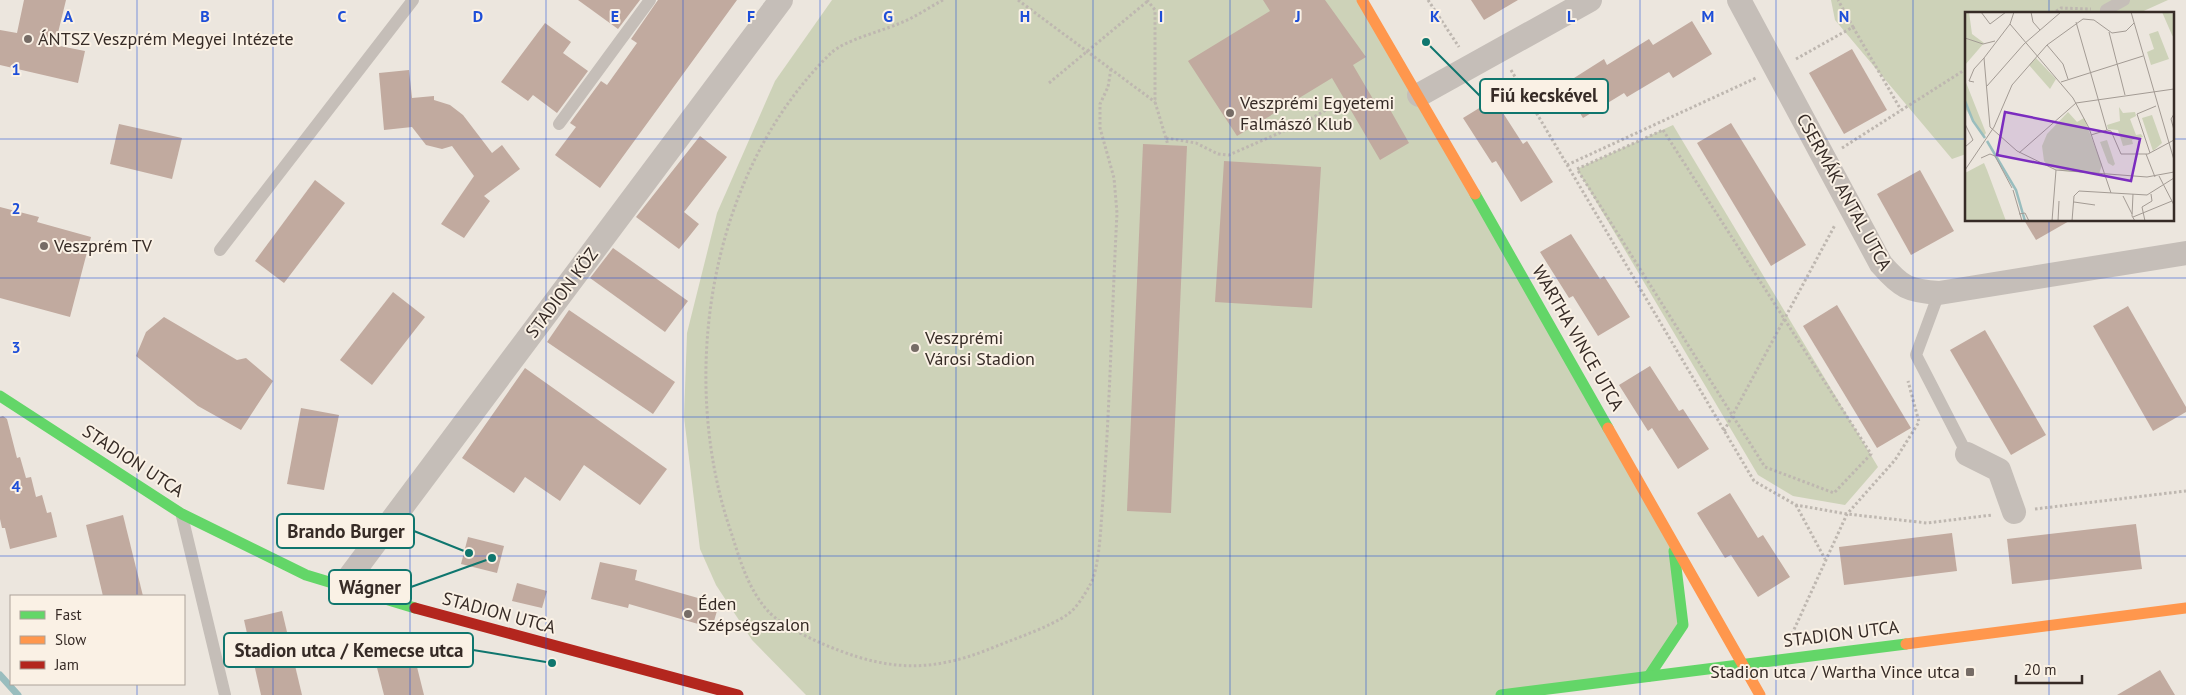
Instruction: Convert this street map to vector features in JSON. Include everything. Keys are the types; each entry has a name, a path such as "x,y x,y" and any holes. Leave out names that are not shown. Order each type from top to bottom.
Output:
{"street":[{"name":"STADION KÖZ","path":"342,587 781,0"},
{"name":"WARTHA VINCE UTCA","path":"1362,0 1419,95 1760,695"},
{"path":"1419,95 1590,0"},
{"name":"CSERMÁK ANTAL UTCA","path":"1738,0 1881,264 1898,284 1920,292 1939,293 2186,253"},
{"name":"STADION UTCA","path":"0,396 182,514 290,568 342,587 738,695"},
{"path":"1966,454 2000,470 2014,512"},
{"path":"1649,676 1683,625 1672,538"},
{"name":"STADION UTCA","path":"1500,695 2186,608"}],"lane":[{"path":"220,250 413,0"},
{"path":"559,124 650,0"},
{"path":"2106,10 2124,0"},
{"path":"1939,293 1916,356 1966,454"},
{"path":"182,514 225,695"}],"path":[{"path":"943,0 903,22 835,49 798,89 754,159 730,220 717,268 709,325 707,371 709,421 723,510 748,580 770,614 817,642 879,664 914,668 951,662 1015,638 1069,614 1092,583 1100,533 1104,478 1117,213 1114,178 1100,128 1100,104 1108,87 1111,69"},
{"path":"1018,0 1155,102"},
{"path":"1049,83 1148,0 1155,10 1155,102 1168,145"},
{"path":"1428,0 1471,66"},
{"path":"1838,0 1901,110"},
{"path":"2055,12 2061,8 2106,10"},
{"path":"1567,165 1776,70 1853,27"},
{"path":"1506,62 1754,481 1796,505 1848,514"},
{"path":"1824,159 1965,70"},
{"path":"1166,138 1196,143 1218,154 1228,155 1308,120 1342,101"},
{"path":"1663,130 1785,320 1870,454 1834,493 1765,467 1577,168 1663,130"},
{"path":"1724,431 1734,417 1847,201"},
{"path":"1789,640 1825,559 1848,514 1895,460 1920,422 1908,378 1916,356"},
{"path":"1796,505 1825,559"}],"green space":[{"path":"832,0 1360,0 1672,538 1683,625 1649,676 1501,695 806,695 752,640 716,585 700,549 684,417 687,333 717,213 775,81"},
{"path":"1831,0 2168,0 2141,12 1965,12 1965,154 1952,159 1835,20"},
{"path":"1673,125 1878,467 1845,505 1793,496 1758,475 1577,169"}],"building":[{"name":"ÁNTSZ Veszprém Megyei Intézete","path":"24,0 66,0 55,45 85,51 78,83 0,65 0,30 17,33"},
{"path":"578,0 640,0 618,29"},
{"path":"658,0 737,0 600,188 555,155 576,127 570,123 601,81 607,85 637,43 631,39"},
{"path":"1263,0 1325,0 1366,57 1353,65 1380,111 1388,106 1409,143 1380,160 1332,78 1237,136 1188,61 1270,11"},
{"path":"1471,0 1518,0 1484,20"},
{"path":"1692,21 1712,54 1673,78 1669,72 1627,97 1624,93 1583,118 1563,85 1604,59 1607,65 1649,39 1653,45"},
{"path":"545,23 571,42 563,53 588,71 557,113 533,95 528,101 501,82"},
{"path":"1852,49 1887,110 1844,134 1809,73"},
{"path":"409,70 412,98 434,96 434,100 450,105 463,115 492,153 502,145 520,169 484,196 490,201 464,238 441,224 474,176 452,146 442,149 426,145 412,127 384,130 379,73"},
{"path":"1494,99 1523,144 1527,141 1553,182 1521,202 1496,161 1492,163 1463,118"},
{"path":"1731,123 1806,245 1771,266 1697,143"},
{"path":"119,124 182,138 172,179 110,164"},
{"path":"700,136 727,157 684,212 699,224 679,249 636,217"},
{"path":"1143,144 1187,146 1171,513 1127,511"},
{"path":"1224,161 1321,167 1312,308 1215,302"},
{"path":"1920,170 1954,231 1911,255 1877,194"},
{"path":"315,180 345,203 284,283 255,261"},
{"name":"Veszprém TV","path":"0,207 39,217 37,222 91,237 70,317 0,298"},
{"path":"2025,221 2069,221 2036,240"},
{"path":"1571,234 1600,279 1604,276 1630,317 1598,336 1573,296 1569,298 1540,252"},
{"path":"613,248 688,301 665,332 590,278"},
{"path":"393,292 425,317 372,385 340,360"},
{"path":"1837,305 1911,428 1877,448 1803,326"},
{"path":"2128,306 2186,407 2186,412 2153,431 2093,326"},
{"path":"569,310 675,382 653,414 547,342"},
{"path":"164,317 237,360 246,358 273,381 241,430 198,406 136,356 146,332"},
{"path":"1985,330 2046,435 2011,455 1950,350"},
{"path":"1650,366 1679,411 1683,409 1709,449 1678,469 1652,428 1648,431 1619,385"},
{"path":"525,368 667,469 640,505 584,465 560,501 525,477 514,493 462,458"},
{"path":"301,408 339,415 324,490 287,484"},
{"path":"3,416 7,419 17,458 20,457 26,478 31,477 36,497 42,495 47,513 51,512 57,537 10,549 5,528 2,528 0,519 0,417"},
{"path":"1730,493 1758,538 1763,535 1790,577 1758,597 1731,555 1725,558 1697,513"},
{"path":"123,515 143,595 103,595 86,525"},
{"path":"2136,524 2142,569 2012,584 2007,539"},
{"path":"1952,533 1957,571 1844,585 1839,547"},
{"path":"468,537 504,546 497,573 461,564"},
{"path":"600,562 637,570 635,580 719,604 712,628 629,604 628,608 591,599"},
{"path":"517,583 547,591 542,608 512,601"},
{"path":"282,611 302,695 261,695 244,620"},
{"path":"412,647 424,695 384,695 374,656"},
{"path":"2160,670 2175,695 2117,695"}],"waterway":[{"path":"0,675 18,695"}],"traffic: fast":[{"path":"1475,194 1608,428"},
{"path":"0,396 182,514 306,575 415,608"},
{"path":"1649,676 1683,625 1674,551"},
{"path":"1501,695 1906,644"}],"traffic: slow":[{"path":"1362,0 1475,194"},
{"path":"1608,428 1760,695"},
{"path":"1906,644 2186,608"}],"traffic: jam":[{"path":"415,608 738,695"}],"place":[{"name":"ÁNTSZ Veszprém Megyei Intézete","path":"28,39"},
{"name":"Fiú kecskével","path":"1426,42"},
{"name":"Veszprémi Egyetemi Falmászó Klub","path":"1230,113"},
{"name":"Veszprém TV","path":"44,246"},
{"name":"Veszprémi Városi Stadion","path":"915,348"},
{"name":"Brando Burger","path":"469,553"},
{"name":"Wágner","path":"492,558"},
{"name":"Éden Szépségszalon","path":"688,614"},
{"name":"Stadion utca / Kemecse utca","path":"552,663"},
{"name":"Stadion utca / Wartha Vince utca","path":"1970,672"}]}
